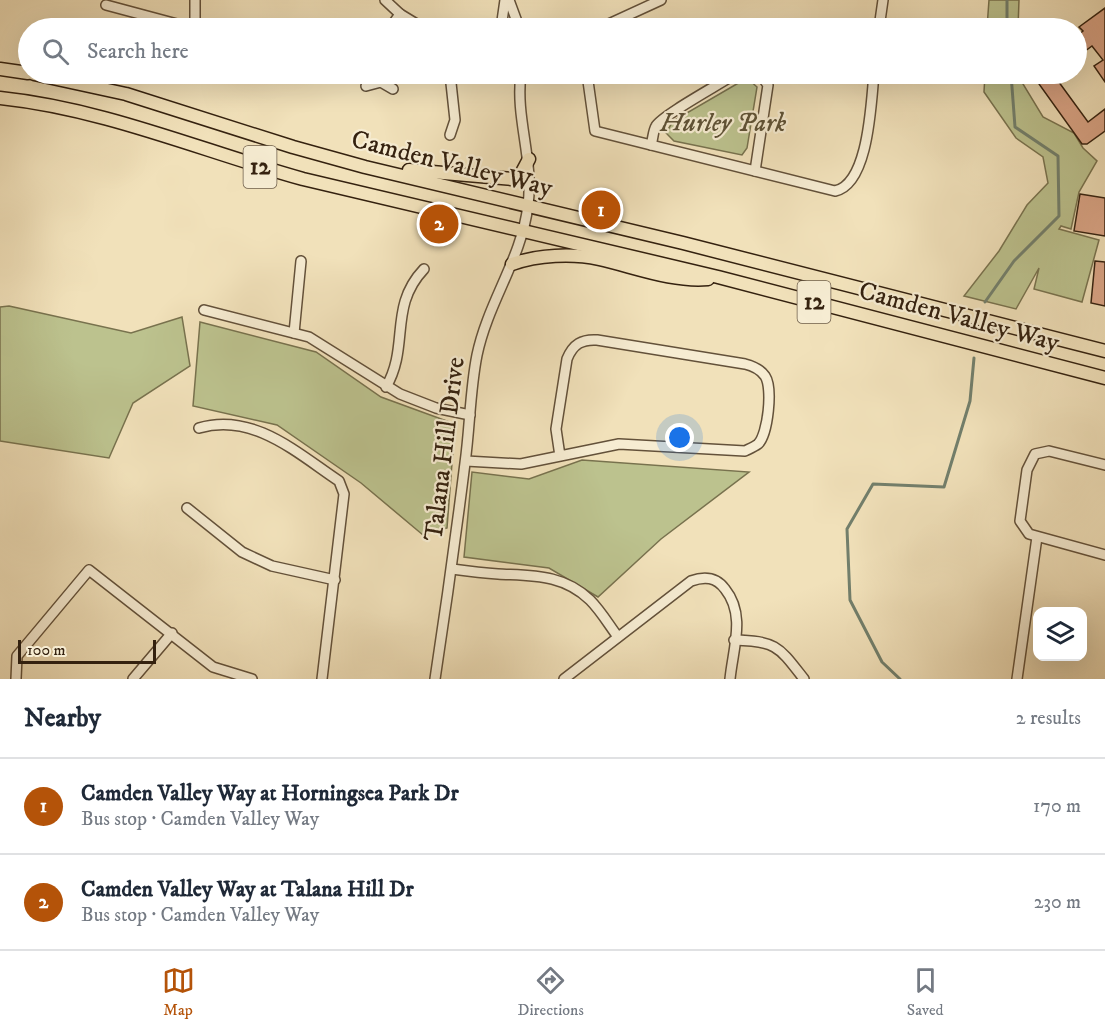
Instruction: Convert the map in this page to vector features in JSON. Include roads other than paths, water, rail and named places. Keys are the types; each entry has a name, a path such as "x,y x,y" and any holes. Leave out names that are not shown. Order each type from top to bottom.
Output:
{"main road":[{"path":"0,69 18,72"},
{"name":"Camden Valley Way","path":"80,84 126,94 314,153 1105,351"},
{"name":"Camden Valley Way","path":"0,98 36,102 106,116 246,163 718,277 1105,378"},
{"path":"314,153 429,173 512,179 521,174 529,159"},
{"path":"512,264 535,258 588,256 683,280 718,277"}],"street":[{"path":"194,18 195,0"},
{"path":"385,0 407,18"},
{"path":"507,0 515,18"},
{"path":"504,18 507,0"},
{"path":"639,0 644,9"},
{"path":"623,18 662,0"},
{"path":"880,18 883,0"},
{"path":"106,5 156,18"},
{"path":"397,18 400,14"},
{"path":"366,86 370,84"},
{"path":"388,84 393,89"},
{"path":"450,135 455,120 451,84"},
{"path":"588,84 595,131 830,190 846,187 865,147 873,84"},
{"path":"651,145 656,126 665,115 720,84"},
{"path":"754,171 767,84"},
{"name":"Talana Hill Drive","path":"435,679 452,569 481,337 512,264 528,205 529,159 519,87"},
{"path":"294,333 302,261"},
{"path":"386,387 394,370 406,292 424,269"},
{"path":"204,310 294,333 323,344 386,387 436,408 470,415"},
{"path":"465,461 521,464 619,444 745,451 758,444 765,432 770,389 768,381 760,370 746,364 597,340 580,341 570,351 567,358 556,429 560,456"},
{"path":"199,428 213,424 237,425 266,432 339,481 344,494 322,679"},
{"path":"1105,465 1049,451 1035,454 1027,470 1020,521 1025,531 1037,537 1105,555"},
{"path":"187,507 242,552 272,566 335,580"},
{"path":"1017,679 1037,537"},
{"path":"452,569 556,579 575,588 590,601 618,637"},
{"path":"16,679 17,656 89,570 213,667 252,679"},
{"path":"564,679 692,581 707,578 721,584 735,605 737,625 730,679"},
{"path":"133,679 172,633"},
{"path":"734,640 753,640 779,647 804,679"}],"waterway":[{"path":"1007,0 1007,18"},
{"path":"985,302 1014,261 1059,216 1058,156 1015,127 1012,84"},
{"path":"900,679 882,662 850,600 847,529 873,484 944,487 970,401 974,358"}],"place":[{"name":"Camden Valley Way at Horningsea Park Dr","path":"601,210"},
{"name":"Camden Valley Way at Talana Hill Dr","path":"439,224"}],"park label":[{"name":"Hurley Park","path":"723,123"}]}
